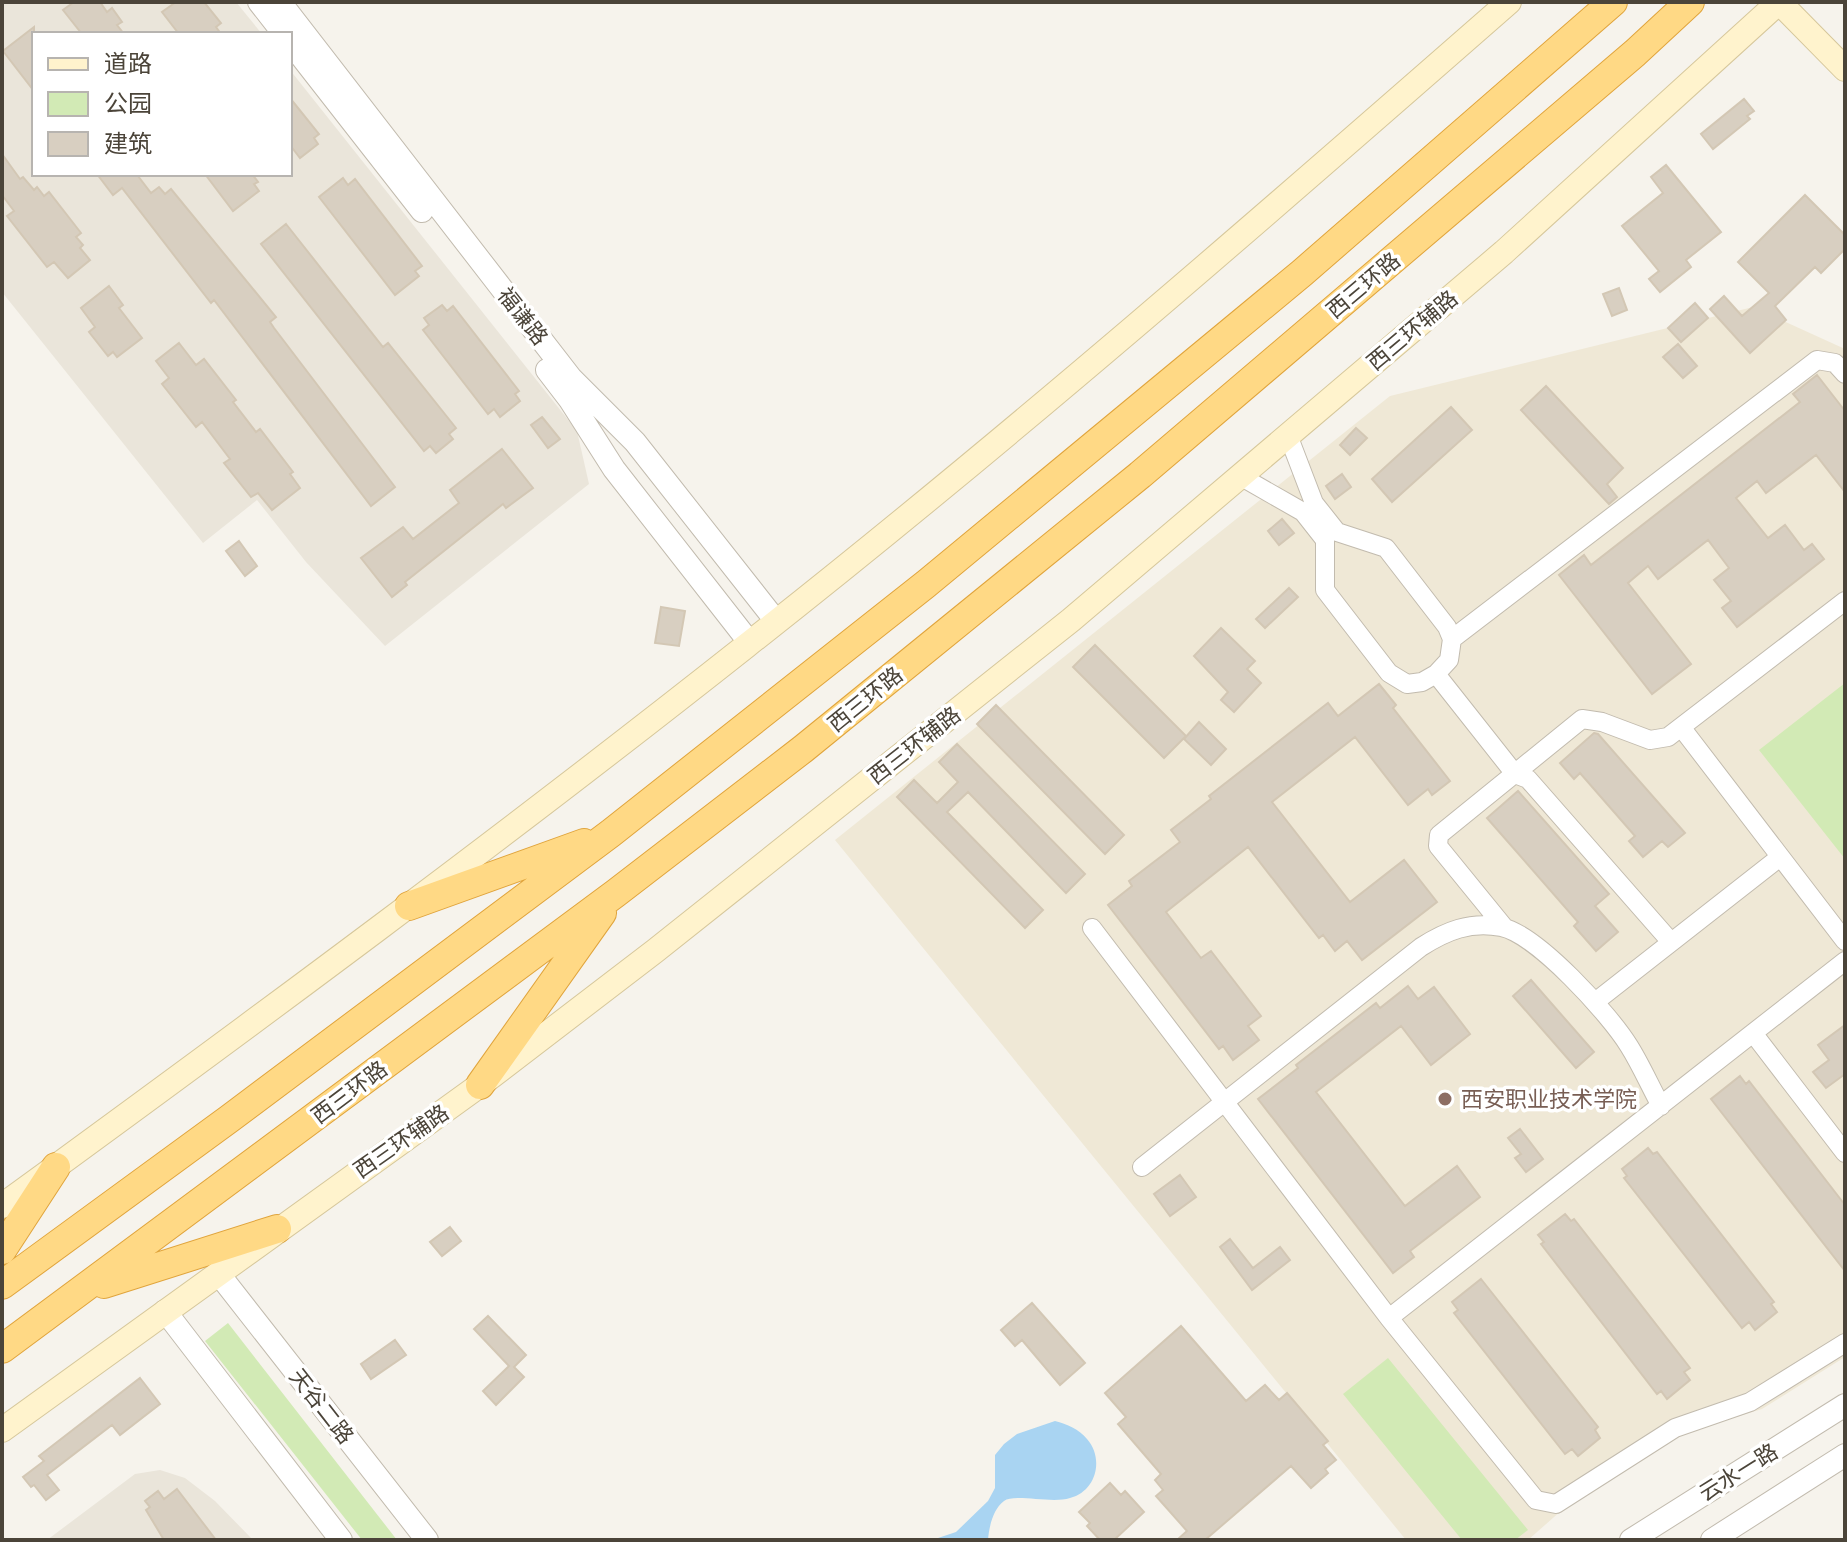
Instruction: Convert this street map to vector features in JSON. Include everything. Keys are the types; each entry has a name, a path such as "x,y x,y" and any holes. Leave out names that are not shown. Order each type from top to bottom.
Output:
{"highway":[{"name":"西三环路","path":"2,1349 616,893 803,749 1140,475 1635,53 1690,2"},
{"path":"2,1285 611,833 926,584 1302,273 1606,8"},
{"path":"409,906 611,833"},
{"path":"480,1085 616,893"},
{"path":"2,1250 56,1167"},
{"path":"81,1292 277,1229"}],"main road":[{"path":"2,1206 409,906 750,643 1036,411 1202,271 1509,2"},
{"path":"1779,2 1845,69"},
{"name":"西三环辅路","path":"2,1430 480,1085 655,951 1071,620 1504,252 1779,2"}],"street":[{"path":"259,2 282,32"},
{"name":"福谦路","path":"280,2 571,378 635,442 776,621"},
{"name":"福谦路","path":"292,45 570,400 614,469 750,643"},
{"path":"1452,639 1817,360 1835,363 1845,374"},
{"path":"1240,476 1303,512 1325,540 1325,590 1389,673 1407,684 1422,682 1436,674 1449,660 1452,639 1447,627 1386,548 1337,532 1314,503 1288,435"},
{"path":"1661,1106 1629,1045 1595,1002 1546,954 1504,927 1438,846 1439,835 1582,719 1602,722 1650,740 1668,737 1845,601"},
{"path":"1436,674 1515,774 1528,779 1671,942"},
{"path":"1681,727 1845,941"},
{"path":"1595,1002 1780,857"},
{"path":"1142,1167 1421,947 1444,932 1470,925 1504,927"},
{"path":"1092,928 1389,1318 1536,1500 1556,1504 1675,1428 1750,1402 1845,1343"},
{"path":"1389,1318 1845,961"},
{"path":"1753,1033 1845,1153"},
{"name":"天谷二路","path":"218,1273 427,1540"},
{"path":"165,1311 341,1540"},
{"name":"云水一路","path":"1631,1540 1845,1405"},
{"name":"云水一路","path":"1712,1540 1845,1455"}],"shaded area":[{"path":"2,2 236,2 260,32 32,32 32,176 292,176 292,73 577,431 589,484 385,646 306,562 257,500 203,543 2,292"},
{"name":"西安职业技术学院","path":"1753,307 1845,349 1845,1357 1762,1409 1684,1433 1562,1510 1528,1540 1406,1540 835,840 1390,396"},
{"path":"160,1470 185,1478 215,1501 253,1540 47,1540 135,1474"}],"green space":[{"path":"1845,683 1845,859 1759,750"},
{"path":"228,1323 397,1540 362,1540 205,1341"},
{"path":"1388,1358 1528,1530 1515,1540 1462,1540 1343,1394"}],"water":[{"path":"1055,1421 1077,1430 1092,1447 1095,1473 1086,1488 1062,1500 1016,1498 1004,1501 994,1513 988,1540 932,1540 956,1532 988,1501 995,1488 995,1455 1004,1444 1017,1434"}],"building":[{"path":"74,2 100,2 107,12 112,8 122,22 117,25 122,32 80,32 63,10"},
{"path":"176,2 204,2 221,23 216,27 220,32 177,32 162,12"},
{"path":"34,27 32,88 3,51"},
{"path":"1744,99 1754,111 1747,116 1750,119 1713,149 1701,134"},
{"path":"292,100 319,134 314,138 318,144 300,158 292,148"},
{"path":"2,154 20,179 23,177 44,196 49,192 81,233 76,237 90,260 68,278 54,262 47,267 7,216 14,211 2,195"},
{"path":"1666,165 1721,232 1686,260 1691,267 1660,292 1649,279 1659,271 1622,226 1663,193 1651,177"},
{"path":"99,176 138,176 151,193 159,187 165,194 171,189 276,317 270,322 274,328 395,487 371,506 214,300 211,303 122,188 113,195"},
{"path":"207,176 254,176 259,191 233,211"},
{"path":"343,178 348,185 355,179 422,266 415,271 419,276 395,295 319,197"},
{"path":"1805,195 1845,235 1845,249 1821,273 1815,267 1775,306 1786,320 1750,353 1710,309 1724,296 1742,316 1769,293 1738,262"},
{"path":"286,224 383,347 388,343 456,428 449,434 453,439 436,453 430,446 424,451 261,244"},
{"path":"109,286 123,305 119,308 142,338 117,357 113,352 108,356 89,332 95,327 81,308"},
{"path":"1619,288 1627,310 1612,316 1603,294"},
{"path":"1695,303 1708,318 1681,342 1668,328"},
{"path":"442,305 447,311 453,306 519,391 515,394 520,401 500,417 494,409 488,414 423,330 429,325 424,318"},
{"path":"179,343 196,365 204,359 256,432 260,429 293,472 290,474 300,488 272,510 258,493 251,497 224,463 230,459 202,422 196,427 162,384 169,378 156,361"},
{"path":"1678,344 1697,366 1683,378 1663,357"},
{"path":"1817,375 1845,411 1845,492 1816,455 1766,493 1757,481 1736,498 1768,538 1785,525 1804,550 1812,544 1824,559 1737,627 1722,608 1731,601 1714,580 1729,568 1708,540 1658,579 1648,566 1628,583 1691,664 1652,694 1559,575 1584,555 1591,565 1800,402 1793,394"},
{"path":"1546,386 1623,468 1607,484 1617,497 1609,504 1521,410"},
{"path":"1451,407 1472,430 1392,502 1372,479"},
{"path":"542,417 560,439 548,448 531,425"},
{"path":"1356,428 1367,438 1350,455 1340,445"},
{"path":"502,449 533,488 506,508 503,504 405,582 407,585 392,597 361,558 403,527 413,539 459,503 450,490"},
{"path":"1342,474 1351,487 1335,499 1326,486"},
{"path":"1282,519 1294,533 1279,545 1268,531"},
{"path":"239,541 257,566 245,576 226,551"},
{"path":"1289,588 1298,597 1265,628 1256,619"},
{"path":"661,607 685,611 679,646 655,643"},
{"path":"1221,628 1255,661 1247,669 1261,683 1234,712 1221,700 1228,692 1194,656"},
{"path":"1095,645 1186,736 1164,758 1073,667"},
{"path":"1379,684 1396,705 1393,708 1450,781 1432,795 1428,789 1408,805 1355,737 1272,802 1350,902 1404,860 1437,902 1362,960 1347,941 1335,951 1323,935 1319,938 1248,847 1166,912 1201,958 1211,951 1261,1016 1248,1026 1259,1040 1233,1060 1223,1046 1219,1049 1108,905 1132,886 1129,881 1180,842 1171,830 1211,799 1209,796 1328,703 1338,716"},
{"path":"996,705 1124,835 1105,854 977,724"},
{"path":"1199,722 1226,749 1211,765 1184,739"},
{"path":"1594,733 1685,833 1668,847 1662,841 1643,857 1629,841 1635,836 1580,773 1574,779 1560,763"},
{"path":"957,744 1085,874 1066,893 968,792 947,812 1043,910 1025,928 897,797 914,780 937,803 958,782 939,762"},
{"path":"1518,791 1609,894 1595,906 1618,932 1596,951 1574,926 1578,922 1487,818"},
{"path":"1531,980 1594,1052 1576,1068 1513,996"},
{"path":"1408,986 1418,999 1434,987 1470,1034 1431,1065 1401,1026 1316,1092 1405,1206 1457,1166 1480,1197 1410,1251 1414,1257 1393,1273 1258,1099 1376,1003 1380,1008"},
{"path":"1845,1025 1845,1074 1826,1088 1813,1072 1829,1060 1818,1045"},
{"path":"1740,1076 1746,1084 1749,1081 1845,1205 1845,1271 1711,1099"},
{"path":"1520,1129 1543,1159 1526,1172 1515,1158 1521,1154 1508,1138"},
{"path":"1648,1148 1653,1154 1657,1152 1774,1302 1771,1304 1777,1312 1755,1330 1749,1322 1742,1328 1624,1178 1627,1176 1622,1169"},
{"path":"1180,1175 1196,1197 1170,1216 1154,1194"},
{"path":"1565,1214 1571,1221 1574,1219 1690,1368 1684,1372 1690,1380 1667,1399 1661,1391 1657,1394 1541,1244 1544,1242 1538,1235"},
{"path":"450,1227 461,1241 442,1256 430,1242"},
{"path":"1230,1239 1253,1268 1280,1247 1290,1260 1252,1290 1220,1247"},
{"path":"1481,1279 1598,1427 1595,1430 1600,1438 1578,1456 1572,1449 1565,1454 1454,1313 1458,1310 1452,1302"},
{"path":"1032,1303 1085,1363 1060,1385 1022,1340 1015,1346 1001,1330"},
{"path":"488,1316 526,1355 514,1367 524,1377 496,1405 483,1391 509,1366 474,1329"},
{"path":"1181,1326 1246,1401 1265,1385 1279,1400 1287,1393 1328,1441 1323,1445 1336,1460 1325,1469 1328,1473 1311,1488 1291,1466 1205,1540 1177,1540 1187,1531 1156,1496 1163,1490 1155,1480 1161,1474 1118,1424 1126,1417 1105,1393"},
{"path":"395,1340 406,1355 371,1379 361,1364"},
{"path":"140,1378 160,1404 120,1435 112,1425 47,1475 59,1490 46,1500 34,1485 31,1487 23,1477 44,1461 39,1456"},
{"path":"1110,1483 1121,1495 1125,1491 1144,1512 1114,1540 1100,1540 1079,1512"},
{"path":"177,1489 216,1540 164,1540 146,1510 150,1507 145,1501 158,1491 164,1499"}],"place":[{"name":"西安职业技术学院","path":"1445,1099"}]}
